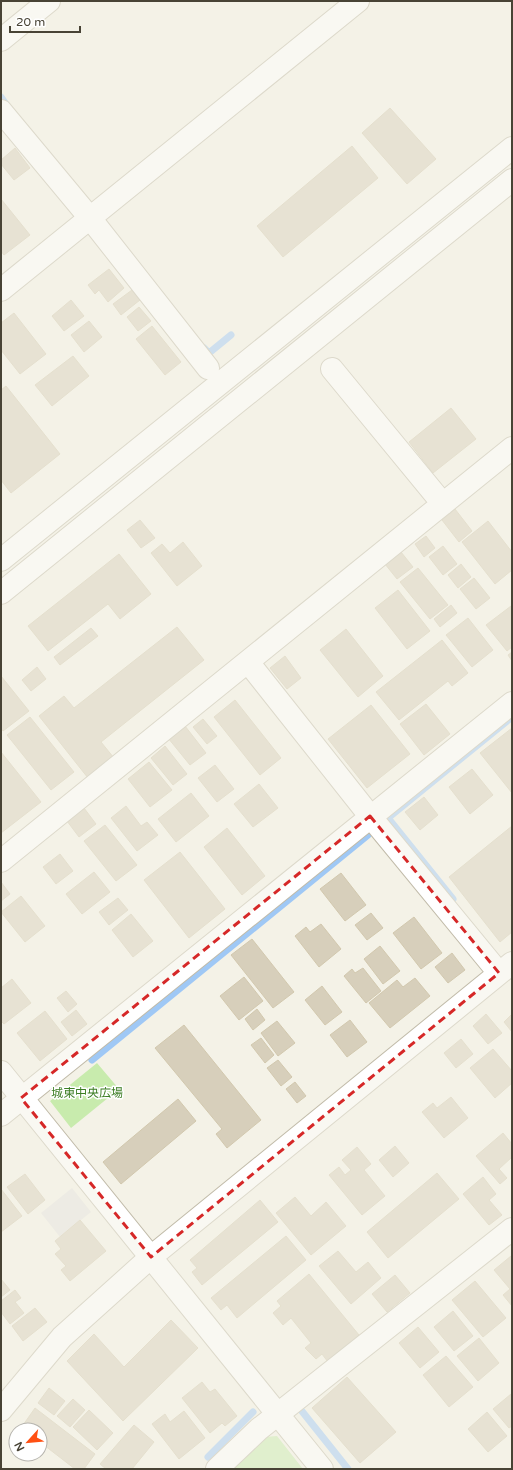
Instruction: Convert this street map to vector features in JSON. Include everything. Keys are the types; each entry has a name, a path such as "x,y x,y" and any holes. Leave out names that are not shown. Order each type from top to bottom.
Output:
{"street":[{"path":"1,40 49,1"},
{"path":"1,290 358,1"},
{"path":"1,111 90,218 208,368"},
{"path":"1,560 512,148"},
{"path":"1,593 512,180"},
{"path":"332,369 443,504"},
{"path":"1,861 512,448"},
{"path":"1,1410 62,1337 151,1257 506,968 370,816 248,662"},
{"path":"1,1114 512,703"},
{"path":"1,1072 322,1469"},
{"path":"217,1469 259,1429 512,1229"}],"highlighted area":[{"path":"370,816 499,973 151,1257 21,1098"}],"green space":[{"name":"城東中央広場","path":"97,1063 119,1089 71,1128 50,1101"},
{"path":"277,1436 303,1469 233,1469 265,1437"}],"shaded area":[{"path":"72,1188 91,1212 60,1237 41,1213"}],"building":[{"path":"390,108 436,159 407,184 362,133"},
{"path":"352,146 378,178 283,257 257,226"},
{"path":"15,148 30,168 14,180 1,164 1,160"},
{"path":"1,199 30,235 4,255 1,251"},
{"path":"109,269 124,288 108,302 99,290 95,294 88,285"},
{"path":"132,290 140,300 121,315 113,304"},
{"path":"71,300 84,316 64,331 52,316"},
{"path":"139,307 151,321 138,331 127,317"},
{"path":"14,313 46,354 20,374 1,350 1,323"},
{"path":"89,321 102,337 84,352 71,335"},
{"path":"152,326 181,362 165,375 136,339"},
{"path":"73,356 89,376 52,406 35,385"},
{"path":"6,386 60,454 11,493 1,480 1,390"},
{"path":"451,408 476,439 433,473 409,442"},
{"path":"455,509 472,531 459,542 442,520"},
{"path":"140,520 155,538 141,548 127,530"},
{"path":"488,521 512,552 512,570 495,584 462,542"},
{"path":"426,536 435,548 424,557 415,544"},
{"path":"183,542 202,566 177,586 151,553 162,544 170,553"},
{"path":"443,546 457,564 443,575 429,557"},
{"path":"401,552 413,567 397,579 385,564"},
{"path":"119,554 151,594 120,619 108,604 48,651 28,626"},
{"path":"461,564 471,577 458,588 448,575"},
{"path":"418,568 448,605 430,619 400,582"},
{"path":"474,578 490,598 476,609 460,589"},
{"path":"398,590 430,631 407,649 375,608"},
{"path":"451,605 457,613 440,627 434,619"},
{"path":"511,606 512,647 507,651 486,625"},
{"path":"468,618 493,650 472,667 446,635"},
{"path":"177,627 204,660 101,742 114,758 88,778 39,716 64,696 74,708"},
{"path":"91,628 98,636 60,665 54,657"},
{"path":"346,629 383,676 358,697 320,650"},
{"path":"442,640 468,673 452,686 448,681 399,720 376,692"},
{"path":"512,652 512,661 508,655"},
{"path":"285,656 301,678 287,689 270,668"},
{"path":"37,667 46,679 31,691 22,680"},
{"path":"1,676 29,711 3,731 1,728"},
{"path":"235,700 281,758 260,775 214,717"},
{"path":"426,704 450,734 424,755 400,724"},
{"path":"371,705 410,754 367,788 328,739"},
{"path":"30,717 74,772 51,790 7,735"},
{"path":"203,719 217,736 207,744 193,727"},
{"path":"185,726 206,753 190,765 168,738"},
{"path":"512,728 512,793 480,753"},
{"path":"165,746 187,774 173,785 151,758"},
{"path":"1,752 41,802 1,833"},
{"path":"149,762 172,790 150,807 128,779"},
{"path":"215,765 234,789 217,802 198,778"},
{"path":"472,769 493,795 470,814 449,787"},
{"path":"259,784 278,808 253,827 234,804"},
{"path":"191,793 209,816 176,842 158,819"},
{"path":"424,797 438,815 420,830 405,812"},
{"path":"126,806 141,826 147,822 158,835 137,851 111,818"},
{"path":"84,808 96,824 79,837 67,821"},
{"path":"105,825 137,865 116,881 84,841"},
{"path":"512,826 512,904 510,905 512,907 512,932 500,942 449,877"},
{"path":"227,828 265,876 242,895 204,847"},
{"path":"180,852 225,909 189,938 144,880"},
{"path":"60,854 73,871 56,884 43,867"},
{"path":"94,872 110,892 82,914 66,894"},
{"path":"341,873 366,905 345,921 320,889"},
{"path":"1,882 10,894 1,901"},
{"path":"21,896 45,926 25,942 1,912"},
{"path":"118,898 128,910 109,925 99,912"},
{"path":"371,913 383,928 367,940 355,925"},
{"path":"131,914 153,941 133,957 112,930"},
{"path":"414,917 442,953 421,969 393,933"},
{"path":"321,924 341,949 319,967 295,936 306,927 310,932"},
{"path":"252,939 294,992 273,1008 231,955"},
{"path":"380,946 400,971 383,984 364,959"},
{"path":"452,953 465,970 448,983 435,967"},
{"path":"363,968 381,991 366,1003 344,976 352,969 355,973"},
{"path":"244,977 263,1001 239,1020 220,996"},
{"path":"415,978 430,996 390,1028 369,1003 397,980 403,987"},
{"path":"12,979 31,1003 4,1024 1,1021 1,988"},
{"path":"322,986 342,1012 325,1025 305,1000"},
{"path":"66,991 77,1004 68,1012 57,998"},
{"path":"257,1009 265,1020 253,1030 245,1019"},
{"path":"76,1010 87,1024 72,1036 61,1022"},
{"path":"45,1011 67,1039 40,1061 17,1033"},
{"path":"486,1014 502,1033 488,1044 473,1026"},
{"path":"512,1014 512,1032 504,1022"},
{"path":"350,1020 367,1042 347,1057 330,1035"},
{"path":"277,1021 295,1043 278,1056 261,1033"},
{"path":"184,1025 261,1120 227,1148 216,1134 222,1129 155,1048"},
{"path":"261,1038 274,1055 265,1063 251,1045"},
{"path":"461,1039 473,1054 456,1068 444,1053"},
{"path":"493,1049 512,1071 512,1083 495,1098 470,1068"},
{"path":"278,1060 292,1077 281,1086 267,1068"},
{"path":"295,1082 306,1096 297,1103 286,1089"},
{"path":"451,1097 468,1118 444,1138 422,1112 433,1103 437,1108"},
{"path":"178,1099 196,1121 121,1184 103,1162"},
{"path":"503,1133 512,1144 512,1157 499,1169 507,1178 500,1184 476,1156"},
{"path":"395,1146 409,1163 393,1177 379,1160"},
{"path":"357,1147 371,1164 364,1170 385,1196 362,1215 329,1175 339,1167 345,1175 351,1170 342,1160"},
{"path":"437,1173 459,1199 388,1258 367,1232"},
{"path":"25,1174 45,1200 28,1214 7,1187"},
{"path":"483,1177 496,1194 489,1200 502,1215 489,1225 463,1194"},
{"path":"1,1189 22,1216 1,1232"},
{"path":"295,1197 311,1216 326,1202 346,1226 311,1255 276,1213"},
{"path":"260,1200 278,1222 202,1285 192,1272 197,1268 190,1260"},
{"path":"80,1220 106,1251 70,1281 61,1270 66,1266 55,1254 61,1249 55,1241"},
{"path":"286,1236 306,1260 237,1318 227,1305 221,1310 211,1298"},
{"path":"338,1251 356,1272 368,1262 381,1278 351,1304 319,1266"},
{"path":"511,1256 512,1306 503,1295 510,1289 494,1270"},
{"path":"309,1274 359,1335 328,1362 322,1354 316,1359 305,1348 311,1343 291,1318 283,1325 273,1313 281,1306 277,1301"},
{"path":"395,1275 410,1293 387,1312 372,1294"},
{"path":"1,1279 10,1290 1,1297"},
{"path":"475,1281 506,1318 483,1337 452,1300"},
{"path":"15,1290 21,1298 15,1302 24,1313 10,1324 1,1312 1,1301"},
{"path":"35,1308 47,1322 23,1341 12,1326"},
{"path":"453,1311 473,1336 454,1351 434,1327"},
{"path":"171,1320 198,1348 123,1421 67,1361 94,1334 124,1367"},
{"path":"418,1327 439,1352 420,1368 399,1343"},
{"path":"479,1338 499,1363 478,1381 457,1356"},
{"path":"446,1356 473,1387 449,1407 423,1375"},
{"path":"347,1377 396,1432 360,1463 312,1408"},
{"path":"202,1382 210,1392 215,1389 237,1416 225,1426 222,1423 210,1433 182,1398"},
{"path":"49,1388 65,1401 54,1415 38,1403"},
{"path":"511,1394 512,1426 509,1428 493,1409"},
{"path":"73,1399 85,1410 70,1427 57,1416"},
{"path":"35,1408 95,1454 84,1469 75,1469 48,1448 48,1422 25,1422"},
{"path":"89,1410 113,1433 97,1450 73,1427"},
{"path":"184,1411 205,1438 179,1459 152,1424 165,1414 170,1422"},
{"path":"487,1412 507,1436 488,1452 468,1429"},
{"path":"134,1425 154,1442 132,1469 106,1469 100,1464"}],"waterway":[{"path":"1,97 8,107"},
{"path":"204,348 209,353 231,335"},
{"path":"453,899 388,818 512,717"},
{"path":"92,1060 368,835"},
{"path":"301,1410 348,1469"},
{"path":"208,1457 253,1412"}]}
